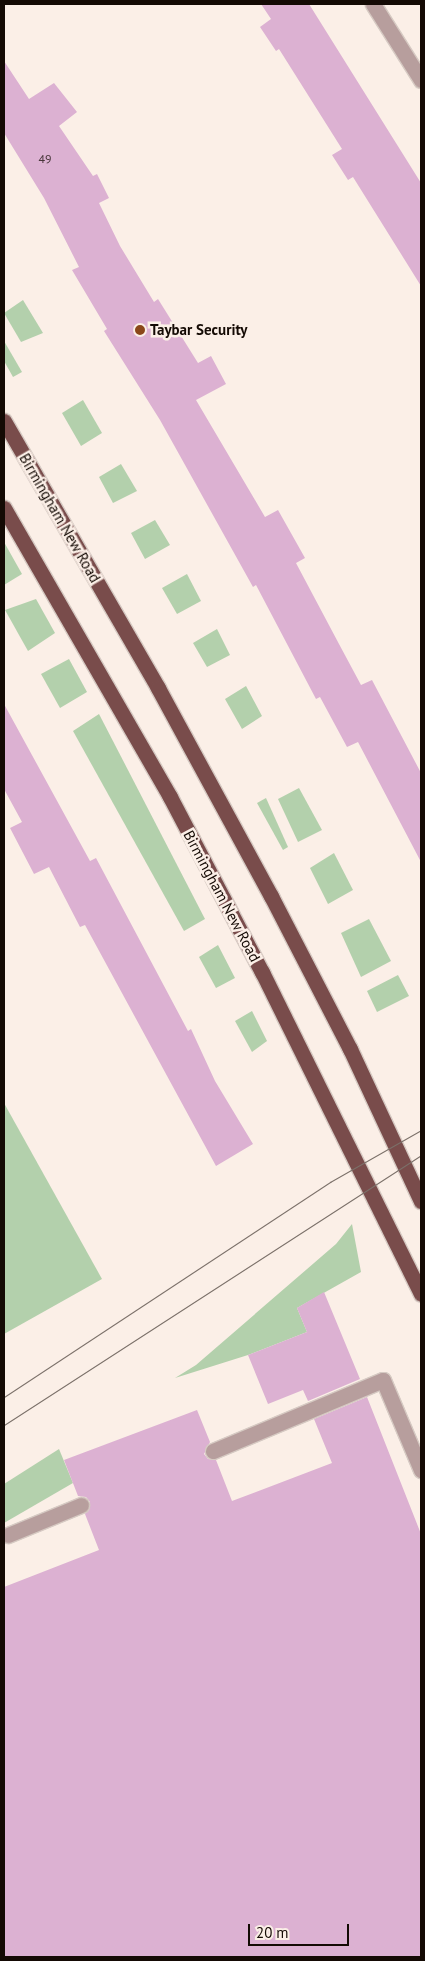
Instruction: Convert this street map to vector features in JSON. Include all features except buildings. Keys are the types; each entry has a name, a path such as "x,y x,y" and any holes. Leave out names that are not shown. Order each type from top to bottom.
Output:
{"highway":[{"name":"Birmingham New Road","path":"4,421 158,688 271,896 350,1049 421,1201"},
{"name":"Birmingham New Road","path":"4,508 170,797 262,972 421,1294"}],"street":[{"path":"373,4 421,80"},
{"path":"213,1451 383,1380 421,1470"},
{"path":"8,1536 81,1505"}],"green space":[{"path":"23,300 43,333 21,342 4,313"},
{"path":"4,341 22,372 13,377 4,361"},
{"path":"83,400 102,433 81,446 62,413"},
{"path":"121,464 137,491 113,503 99,477"},
{"path":"155,520 170,545 145,559 131,533"},
{"path":"4,542 22,574 4,585"},
{"path":"187,574 201,601 177,614 162,588"},
{"path":"36,599 55,633 28,651 5,610"},
{"path":"217,629 230,655 207,667 193,643"},
{"path":"69,659 87,692 60,708 41,674"},
{"path":"246,686 262,716 242,729 225,699"},
{"path":"99,714 205,919 184,931 73,731"},
{"path":"299,788 322,830 298,842 278,799"},
{"path":"266,798 288,847 283,850 257,803"},
{"path":"334,853 353,890 328,904 310,868"},
{"path":"369,919 391,961 361,977 341,933"},
{"path":"218,945 235,978 216,988 199,957"},
{"path":"398,975 409,996 377,1012 367,991"},
{"path":"252,1011 267,1041 252,1052 235,1021"},
{"path":"4,1103 102,1279 4,1334"},
{"path":"352,1224 361,1272 297,1308 307,1332 248,1355 175,1378 196,1365 336,1244"},
{"path":"59,1449 73,1483 4,1523 4,1484"}],"tram line":[{"path":"4,1397 330,1182 421,1130"},
{"path":"4,1425 421,1155"}],"place":[{"name":"Taybar Security","path":"140,330"}]}
